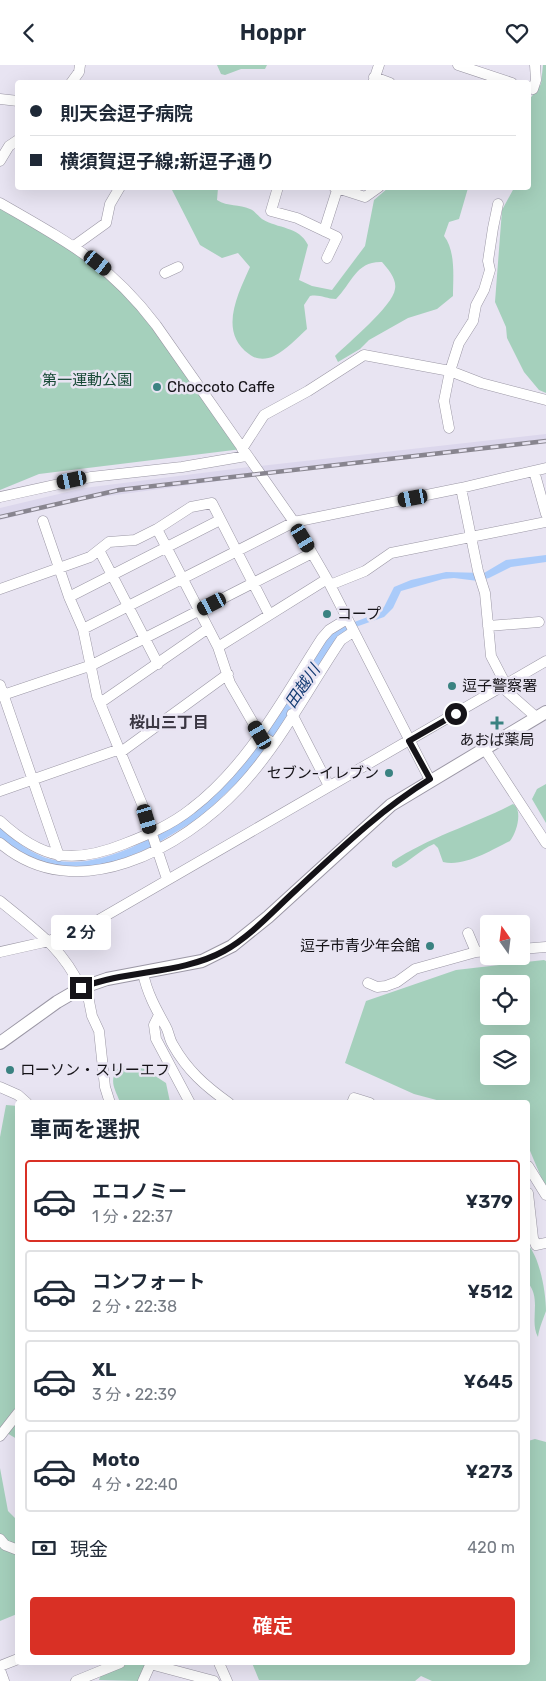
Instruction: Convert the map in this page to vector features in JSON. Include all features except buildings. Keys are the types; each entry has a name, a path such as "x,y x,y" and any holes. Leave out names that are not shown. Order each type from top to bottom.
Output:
{"main road":[{"path":"0,1043 57,1002 84,987 202,961 232,946 268,917 380,813 430,779 541,715"}],"street":[{"path":"74,80 80,65"},
{"path":"374,80 379,65"},
{"path":"458,65 503,80"},
{"path":"531,83 534,65"},
{"path":"0,99 15,101"},
{"path":"0,161 8,145 15,142"},
{"path":"74,246 106,223 110,204 118,190"},
{"path":"277,190 271,211 296,218 337,237 327,258"},
{"path":"324,231 335,190"},
{"path":"342,190 365,197 375,190"},
{"path":"0,203 74,246 106,270 142,307 294,522 328,582 430,779"},
{"path":"449,428 444,401 450,371 459,343 473,321 476,305 484,290 490,270 488,261 498,205"},
{"path":"165,273 178,267"},
{"path":"0,497 91,477 182,467 244,453 264,415 308,391 364,355 450,371 481,383 546,400"},
{"path":"83,629 294,522 461,488 546,468"},
{"path":"534,471 546,514"},
{"path":"461,488 478,571 483,583 492,657 504,686 541,715"},
{"path":"0,589 90,557 109,542 135,540 157,529 191,507 212,503 269,614"},
{"path":"69,597 220,520"},
{"path":"43,521 69,597 83,629 100,703 142,804 167,879"},
{"path":"218,647 269,614 328,582 365,571 391,553 546,522"},
{"path":"157,529 218,647 230,683 260,735 273,743"},
{"path":"99,550 158,664"},
{"path":"59,856 1,692 92,665 312,553"},
{"path":"0,821 31,846 59,856 85,856 151,834 191,809 232,770 260,735 322,638 329,630 347,620"},
{"path":"488,626 539,623"},
{"path":"100,703 208,629"},
{"path":"0,843 27,861 52,870 68,873 107,868 156,848 198,825 240,787 273,743 341,640 353,632"},
{"path":"0,952 49,941 88,926 546,661"},
{"path":"0,791 120,751 228,674"},
{"path":"292,714 329,786"},
{"path":"484,748 546,843"},
{"path":"0,901 49,941 66,959 84,987 92,1016 99,1031 105,1087 109,1100"},
{"path":"468,933 476,951"},
{"path":"530,948 546,947"},
{"path":"368,983 377,987 386,986 397,982 415,969 480,951"},
{"path":"143,973 148,993 173,1045 186,1067 207,1088 225,1100"},
{"path":"159,1015 154,1025 156,1039 188,1100"},
{"path":"0,1087 18,1095 24,1100"},
{"path":"530,1172 546,1195"},
{"path":"530,1216 532,1238 536,1245 546,1243"},
{"path":"0,1436 15,1417"},
{"path":"0,1539 6,1545 15,1549"},
{"path":"0,1666 15,1660"},
{"path":"143,1681 150,1665"},
{"path":"158,1665 214,1681"},
{"path":"220,1665 227,1681"},
{"path":"81,1680 102,1667"},
{"path":"0,1670 4,1681"}],"shaded area":[{"path":"546,434 546,442 266,474 260,466"},
{"path":"249,467 256,476 86,499 0,520 0,508 84,488"}],"green space":[{"path":"217,65 267,65 265,69 241,69 225,75 221,74"},
{"path":"543,65 546,65 546,393 539,390 524,372 507,338 506,327 495,302 502,210 513,190 531,190 531,97 541,84"},
{"path":"172,190 218,190 217,200 225,204 250,209 262,219 299,234 308,245 299,280 312,286 332,290 365,246 374,200 386,190 467,190 459,219 449,222 444,236 448,242 452,257 453,296 437,309 408,318 369,340 360,349 338,362 335,356 379,314 392,296 395,289 393,278 382,262 366,265 360,269 336,299 310,296 304,305 307,329 287,347 274,356 264,359 249,354 234,335 233,312 240,289 250,267 238,253 222,258 200,245"},
{"name":"第一運動公園","path":"0,203 74,246 156,325 242,449 39,474 0,490"},
{"path":"546,784 546,823 532,799 537,789"},
{"path":"513,804 518,811 518,821 510,841 478,857 451,863 443,862 438,848 434,844 396,868 392,866 392,862 421,845"},
{"path":"546,961 546,1189 530,1151 530,1100 436,1100 414,1094 345,1063 366,1001 456,970 500,965 530,965 530,962"},
{"path":"127,1066 143,1068 166,1083 170,1100 119,1100 113,1082 117,1069"},
{"path":"6,1105 15,1106 15,1438 0,1429 0,1137"},
{"path":"530,1248 536,1258 542,1276 545,1295 546,1311 538,1337 535,1324 535,1303 530,1286"},
{"path":"535,1439 546,1442 546,1681 432,1681 421,1676 415,1681 259,1680 253,1665 530,1665 530,1440"},
{"path":"0,1468 8,1511 15,1518 15,1615 0,1621"},
{"path":"122,1665 145,1665 139,1681 99,1680 101,1674"}],"water":[{"name":"田越川","path":"546,555 546,562 511,567 489,578 478,581 454,578 443,579 401,591 393,608 384,617 347,630 268,746 243,777 201,817 151,847 116,862 71,869 36,862 0,838 0,826 18,842 39,855 54,860 75,862 97,859 142,843 164,831 202,804 222,785 326,639 338,628 376,614 384,607 394,587 411,580 446,572 484,573 506,560"}],"railway":[{"path":"0,517 119,490 546,441"}],"place":[{"name":"Choccoto Caffe","path":"157,387"},
{"name":"コープ","path":"327,614"},
{"name":"逗子警察署","path":"452,686"},
{"name":"あおば薬局","path":"497,723"},
{"name":"セブン-イレブン","path":"389,773"},
{"name":"逗子市青少年会館","path":"430,946"},
{"name":"ローソン・スリーエフ","path":"10,1070"}],"district":[{"name":"桜山三丁目","path":"169,722"}],"route":[{"path":"81,988 107,979 188,965 214,956 232,946 268,917 380,813 430,779 409,741 456,714"}]}
